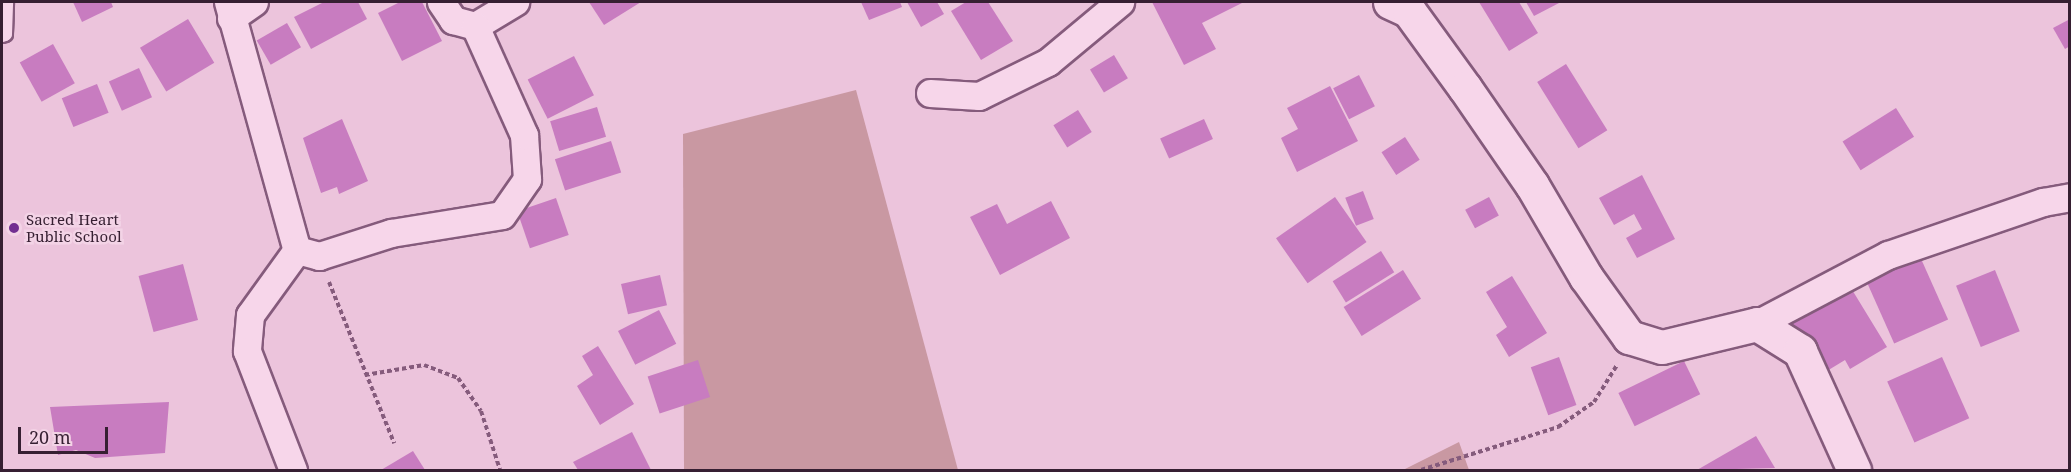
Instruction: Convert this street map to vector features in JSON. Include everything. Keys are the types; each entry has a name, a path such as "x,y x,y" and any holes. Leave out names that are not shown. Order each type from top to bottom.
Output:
{"street":[{"path":"254,2 230,10 308,253"},
{"path":"441,2 453,20 475,26 515,2"},
{"path":"930,93 979,96 1048,62 1120,2"},
{"path":"1390,2 1409,10 1532,186 1586,277 1629,337 1662,347 1757,324 1888,255 2043,202 2070,197"},
{"path":"293,471 247,351 250,315 308,253 391,233 502,215 527,179 524,135 475,26"},
{"path":"1757,324 1800,351 1854,471"}],"lane":[{"path":"2,35 5,34 6,2"}],"path":[{"path":"308,253 394,443"},
{"path":"1421,471 1558,427 1594,402 1614,372 1629,337"},
{"path":"365,375 424,365 458,378 481,411 500,471"}],"shaded area":[{"path":"856,90 958,470 684,470 683,134"},
{"path":"1459,442 1469,470 1403,470"}],"building":[{"path":"73,2 111,2 113,7 82,22"},
{"path":"324,2 358,2 367,19 311,49 294,17"},
{"path":"400,2 422,2 442,41 402,61 378,13"},
{"path":"589,2 641,2 604,25"},
{"path":"861,2 900,2 902,7 869,20"},
{"path":"907,2 937,2 944,14 921,27"},
{"path":"966,2 988,2 1013,41 981,60 951,11"},
{"path":"1152,2 1244,2 1202,23 1216,49 1184,65"},
{"path":"1479,2 1519,2 1538,33 1509,51"},
{"path":"1526,2 1561,2 1534,16"},
{"path":"188,19 214,63 166,92 140,48"},
{"path":"2070,19 2070,46 2065,49 2053,28"},
{"path":"287,23 301,47 271,65 257,41"},
{"path":"53,44 75,83 42,102 20,62"},
{"path":"1114,55 1128,78 1104,93 1090,69"},
{"path":"574,56 594,95 548,119 528,80"},
{"path":"1566,64 1607,130 1579,148 1537,82"},
{"path":"139,68 152,97 122,111 109,81"},
{"path":"1359,75 1375,106 1349,119 1333,88"},
{"path":"97,84 109,113 73,127 62,98"},
{"path":"1330,86 1358,141 1297,172 1281,138 1298,129 1287,108"},
{"path":"597,107 606,137 559,151 550,121"},
{"path":"1896,108 1914,137 1861,170 1843,141"},
{"path":"1078,110 1092,132 1067,147 1053,125"},
{"path":"342,119 368,181 339,194 337,187 321,193 303,138"},
{"path":"1204,119 1213,139 1169,159 1160,139"},
{"path":"1405,137 1420,160 1396,175 1382,152"},
{"path":"611,141 621,172 565,191 555,159"},
{"path":"1642,175 1675,239 1637,258 1626,238 1642,229 1634,214 1614,225 1599,198"},
{"path":"1363,191 1374,219 1356,226 1345,198"},
{"path":"1335,197 1367,242 1308,283 1276,238"},
{"path":"1489,197 1499,216 1475,228 1465,210"},
{"path":"556,198 569,235 530,248 517,211"},
{"path":"1051,201 1070,238 1000,275 970,217 997,204 1007,224"},
{"path":"1381,251 1394,272 1346,302 1333,281"},
{"path":"1918,252 1948,320 1894,344 1864,276"},
{"path":"183,264 198,320 154,332 139,276"},
{"path":"1403,270 1421,299 1362,336 1344,307"},
{"path":"1840,270 1887,347 1850,369 1845,360 1817,377 1777,309"},
{"path":"1995,270 2020,331 1981,347 1956,286"},
{"path":"660,275 667,305 628,314 621,284"},
{"path":"1512,276 1547,333 1509,357 1496,335 1507,327 1486,292"},
{"path":"659,310 676,344 635,365 618,331"},
{"path":"598,346 634,404 600,425 577,386 593,375 582,356"},
{"path":"1559,357 1576,405 1548,415 1531,367"},
{"path":"1942,357 1969,418 1914,443 1887,381"},
{"path":"698,360 710,397 660,413 648,376"},
{"path":"1684,361 1700,394 1635,426 1618,393"},
{"path":"169,402 165,453 95,458 76,450 58,455 50,407"},
{"path":"632,432 651,470 578,470 573,462"},
{"path":"1756,436 1775,468 1697,470"},
{"path":"413,451 425,470 381,470"}],"place":[{"name":"Sacred Heart Public School","path":"14,228"}]}
